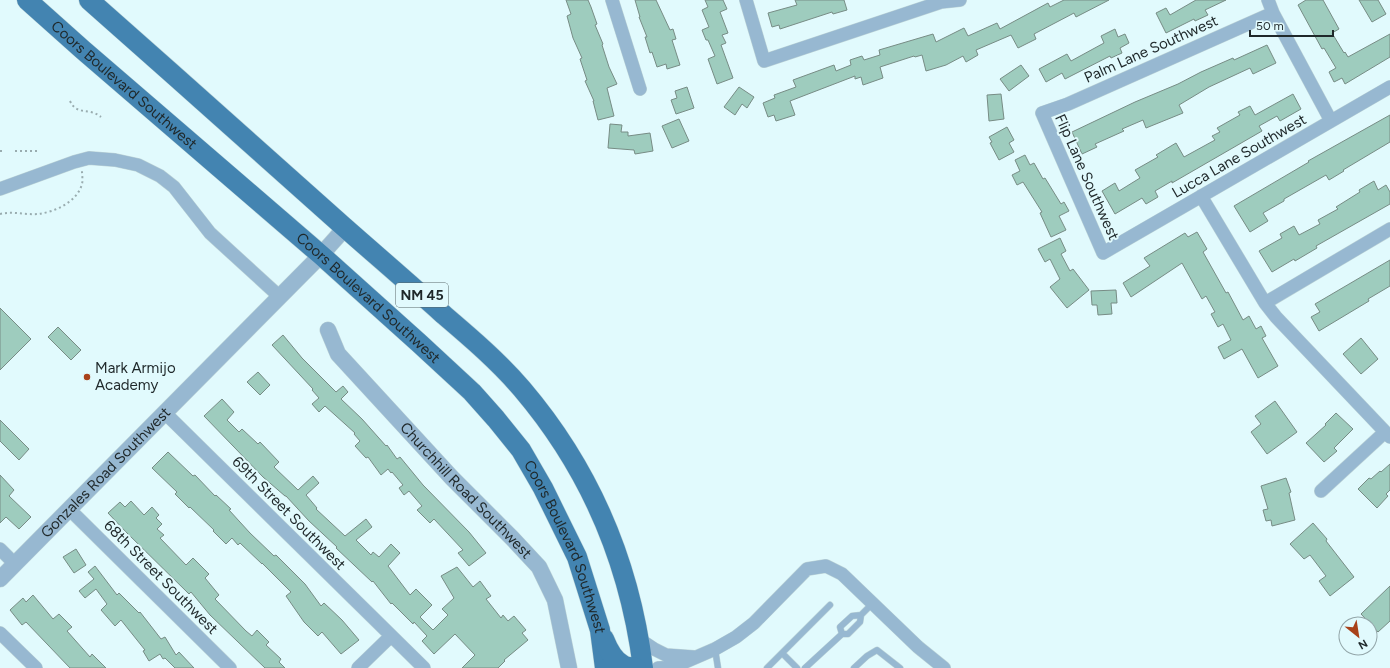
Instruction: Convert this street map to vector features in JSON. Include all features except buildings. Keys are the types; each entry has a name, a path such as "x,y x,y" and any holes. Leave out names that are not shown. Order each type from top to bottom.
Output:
{"main road":[{"name":"Coors Boulevard Southwest","path":"27,0 321,256 472,392 521,450 543,488 577,557 600,630 605,668"},
{"name":"NM 45","path":"89,0 494,359 521,388 564,444 597,504 611,535 632,602 640,639 643,668"},
{"path":"600,630 609,651 615,659 623,666 636,668"}],"street":[{"path":"612,0 640,89"},
{"path":"746,0 764,61 942,2 960,0"},
{"path":"1268,0 1273,13 1331,121"},
{"name":"Palm Lane Southwest","path":"1042,113 1076,100 1273,13"},
{"name":"Lucca Lane Southwest","path":"1103,253 1390,86"},
{"name":"Flip Lane Southwest","path":"1042,113 1103,253"},
{"path":"0,189 74,162 90,158 115,160 138,165 160,176 174,187 210,233 280,297"},
{"path":"1201,196 1265,303 1276,317 1388,435 1321,491"},
{"name":"Gonzales Road Southwest","path":"0,579 321,256 345,228"},
{"path":"1265,303 1390,229"},
{"name":"Churchhill Road Southwest","path":"328,330 338,354 452,478 539,567 555,600 567,668"},
{"name":"69th Street Southwest","path":"165,413 424,668"},
{"name":"68th Street Southwest","path":"69,509 230,668"},
{"path":"0,549 15,564"},
{"path":"658,668 671,667 715,649 736,637 754,623 807,569 826,566 842,574 918,647 944,668"},
{"path":"0,633 36,668"},
{"path":"358,668 391,636"},
{"path":"640,639 666,655 696,657"}],"lane":[{"path":"805,668 842,634 848,634 860,622 861,615 872,604"},
{"path":"767,668 830,605"},
{"path":"842,634 840,627 852,616 861,615"},
{"path":"715,649 720,668"},
{"path":"854,668 867,656 877,650 899,668"},
{"path":"782,653 797,668"}],"path":[{"path":"70,101 74,108 93,112 101,117"},
{"path":"15,151 39,151"},
{"path":"0,214 8,212 37,214 57,210 73,199 83,183 82,168"}],"place":[{"name":"Mark Armijo Academy","path":"87,377"}]}
